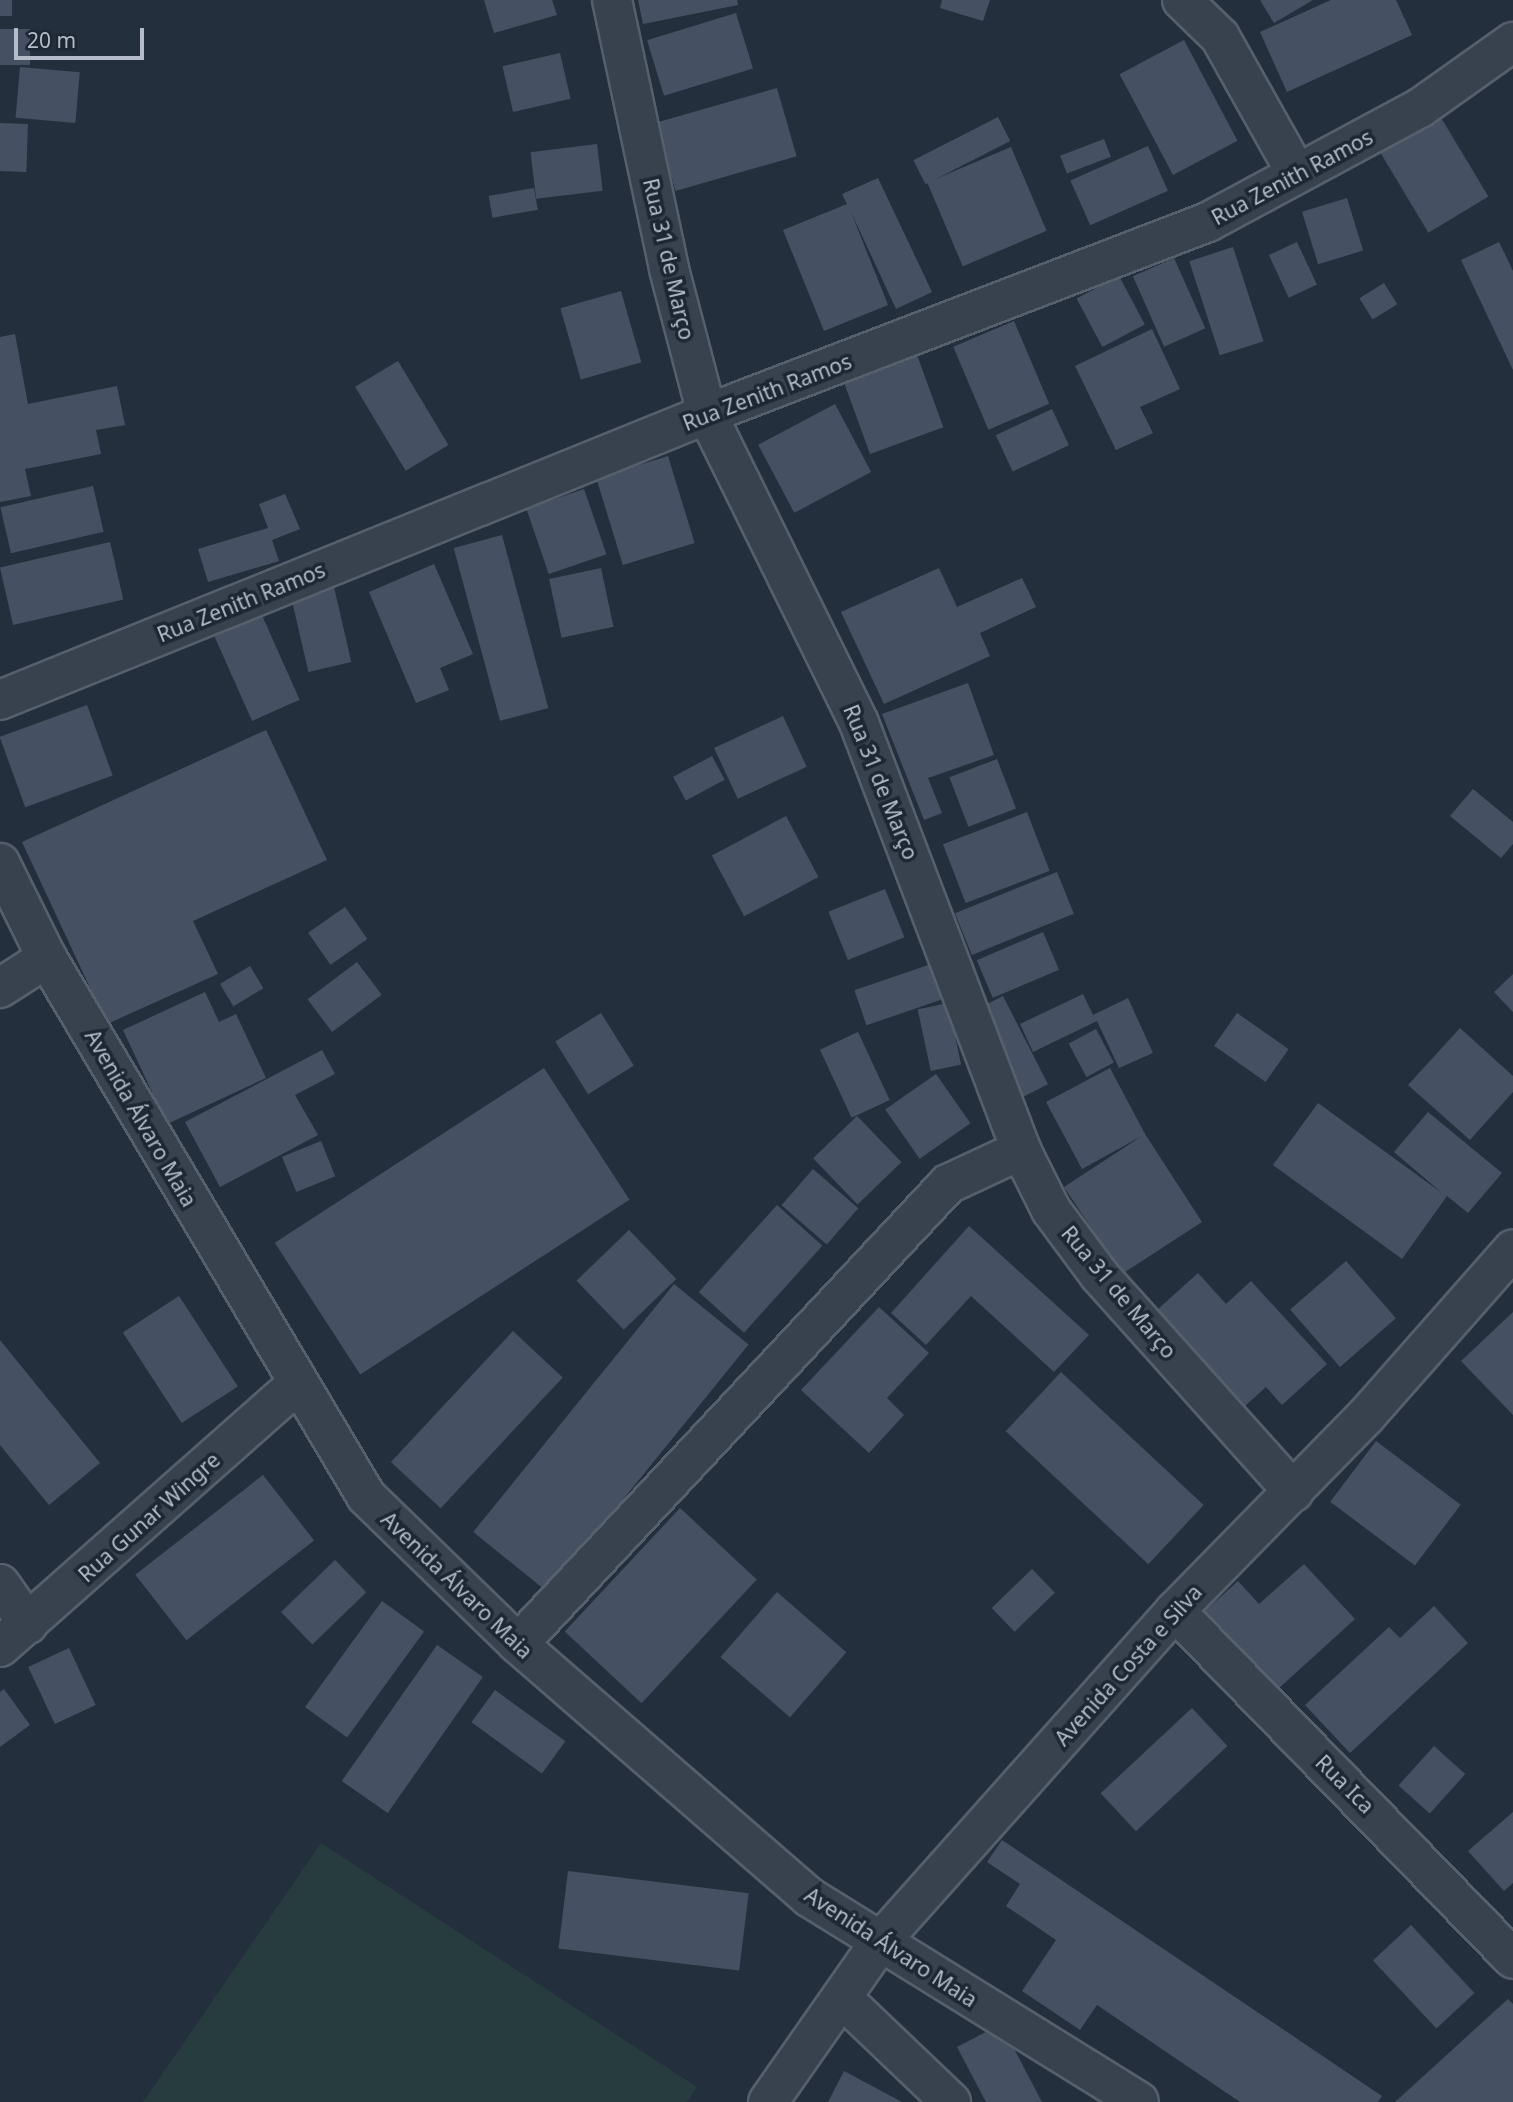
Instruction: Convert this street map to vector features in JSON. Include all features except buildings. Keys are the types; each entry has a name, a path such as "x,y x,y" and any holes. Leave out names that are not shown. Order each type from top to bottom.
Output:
{"street":[{"name":"Rua 31 de Março","path":"611,0 669,269 707,414 859,723 1021,1150 1051,1210 1100,1276 1294,1492"},
{"path":"1182,0 1220,37 1297,174"},
{"name":"Rua Zenith Ramos","path":"0,700 707,414 1208,222 1420,108 1513,42"},
{"name":"Avenida Álvaro Maia","path":"0,863 47,957 296,1385 366,1496 518,1644 809,1897 1139,2102"},
{"path":"0,988 47,957"},
{"path":"518,1644 948,1184 1021,1150"},
{"name":"Avenida Costa e Silva","path":"768,2102 880,1942 1175,1611 1294,1492 1513,1249"},
{"name":"Rua Gunar Wingre","path":"14,1635 296,1385"},
{"path":"0,1584 14,1635"},
{"name":"Rua Ica","path":"1175,1611 1513,1959"},
{"path":"842,1998 951,2102"}],"green space":[{"path":"321,1843 697,2087 687,2102 143,2102"}]}
